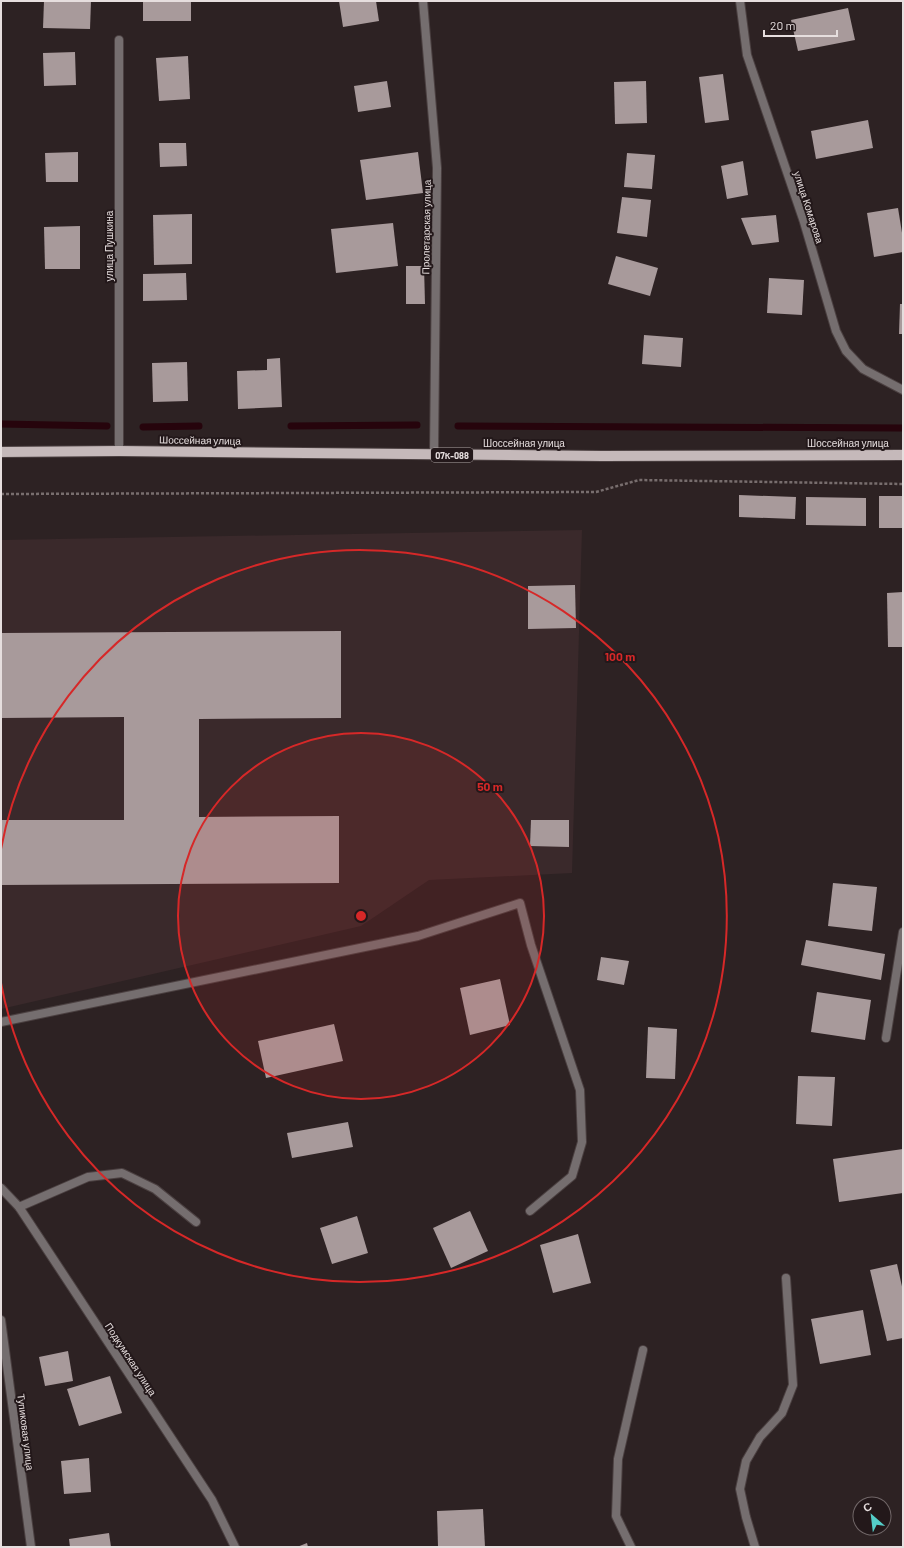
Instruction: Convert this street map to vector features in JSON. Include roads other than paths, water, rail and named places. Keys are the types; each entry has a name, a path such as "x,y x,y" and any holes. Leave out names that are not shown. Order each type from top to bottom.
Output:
{"main road":[{"name":"Шоссейная улица","path":"1,452 119,451 602,456 903,455"}],"street":[{"name":"Пролетарская улица","path":"422,1 437,168 434,454"},
{"name":"улица Комарова","path":"740,1 748,55 804,222 836,331 846,351 864,369 903,390"},
{"name":"улица Пушкина","path":"119,40 119,451"},
{"path":"1,1022 418,936 520,903 531,945 580,1090 582,1142 572,1176 530,1211"},
{"path":"886,1038 903,932"},
{"path":"19,1207 88,1177 122,1173 155,1189 196,1222"},
{"name":"Подкумская улица","path":"1,1188 19,1207 212,1500 235,1547"},
{"path":"755,1547 746,1517 740,1489 746,1461 760,1437 782,1413 793,1385 786,1278"},
{"name":"Тупиковая улица","path":"1,1320 31,1547"},
{"path":"631,1547 616,1516 618,1459 643,1350"}],"waterway":[{"path":"1,424 107,426"},
{"path":"291,426 417,425"},
{"path":"143,427 199,426"},
{"path":"458,426 903,428"}]}
